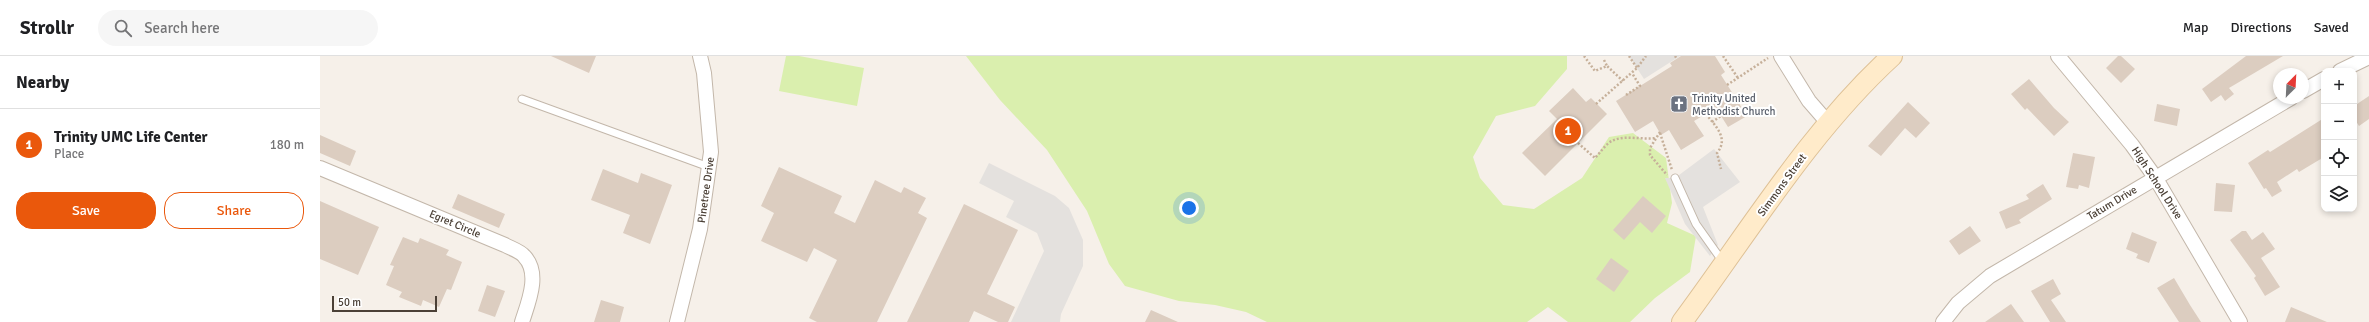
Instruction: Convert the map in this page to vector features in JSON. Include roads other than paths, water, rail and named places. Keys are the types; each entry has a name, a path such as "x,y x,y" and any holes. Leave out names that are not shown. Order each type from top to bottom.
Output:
{"street":[{"name":"Pinetree Drive","path":"677,322 700,229 711,152 704,73 700,56"},
{"path":"1781,56 1809,101 1829,124"},
{"name":"Simmons Street","path":"1682,322 1800,159 1829,124 1892,56"},
{"name":"High School Drive","path":"2058,56 2132,145 2155,177 2240,322"},
{"path":"2346,68 2369,57"},
{"path":"2309,88 2321,81"},
{"name":"Tatum Drive","path":"1943,322 1958,303 1990,276 2281,104"},
{"name":"Egret Circle","path":"320,168 505,245 524,256 532,272 531,295 522,322"}],"lane":[{"path":"522,99 709,167"},
{"path":"1675,178 1696,224 1724,264"}],"place":[{"name":"Trinity United Methodist Church","path":"1679,104"},
{"name":"Trinity UMC Life Center","path":"1568,131"}]}
